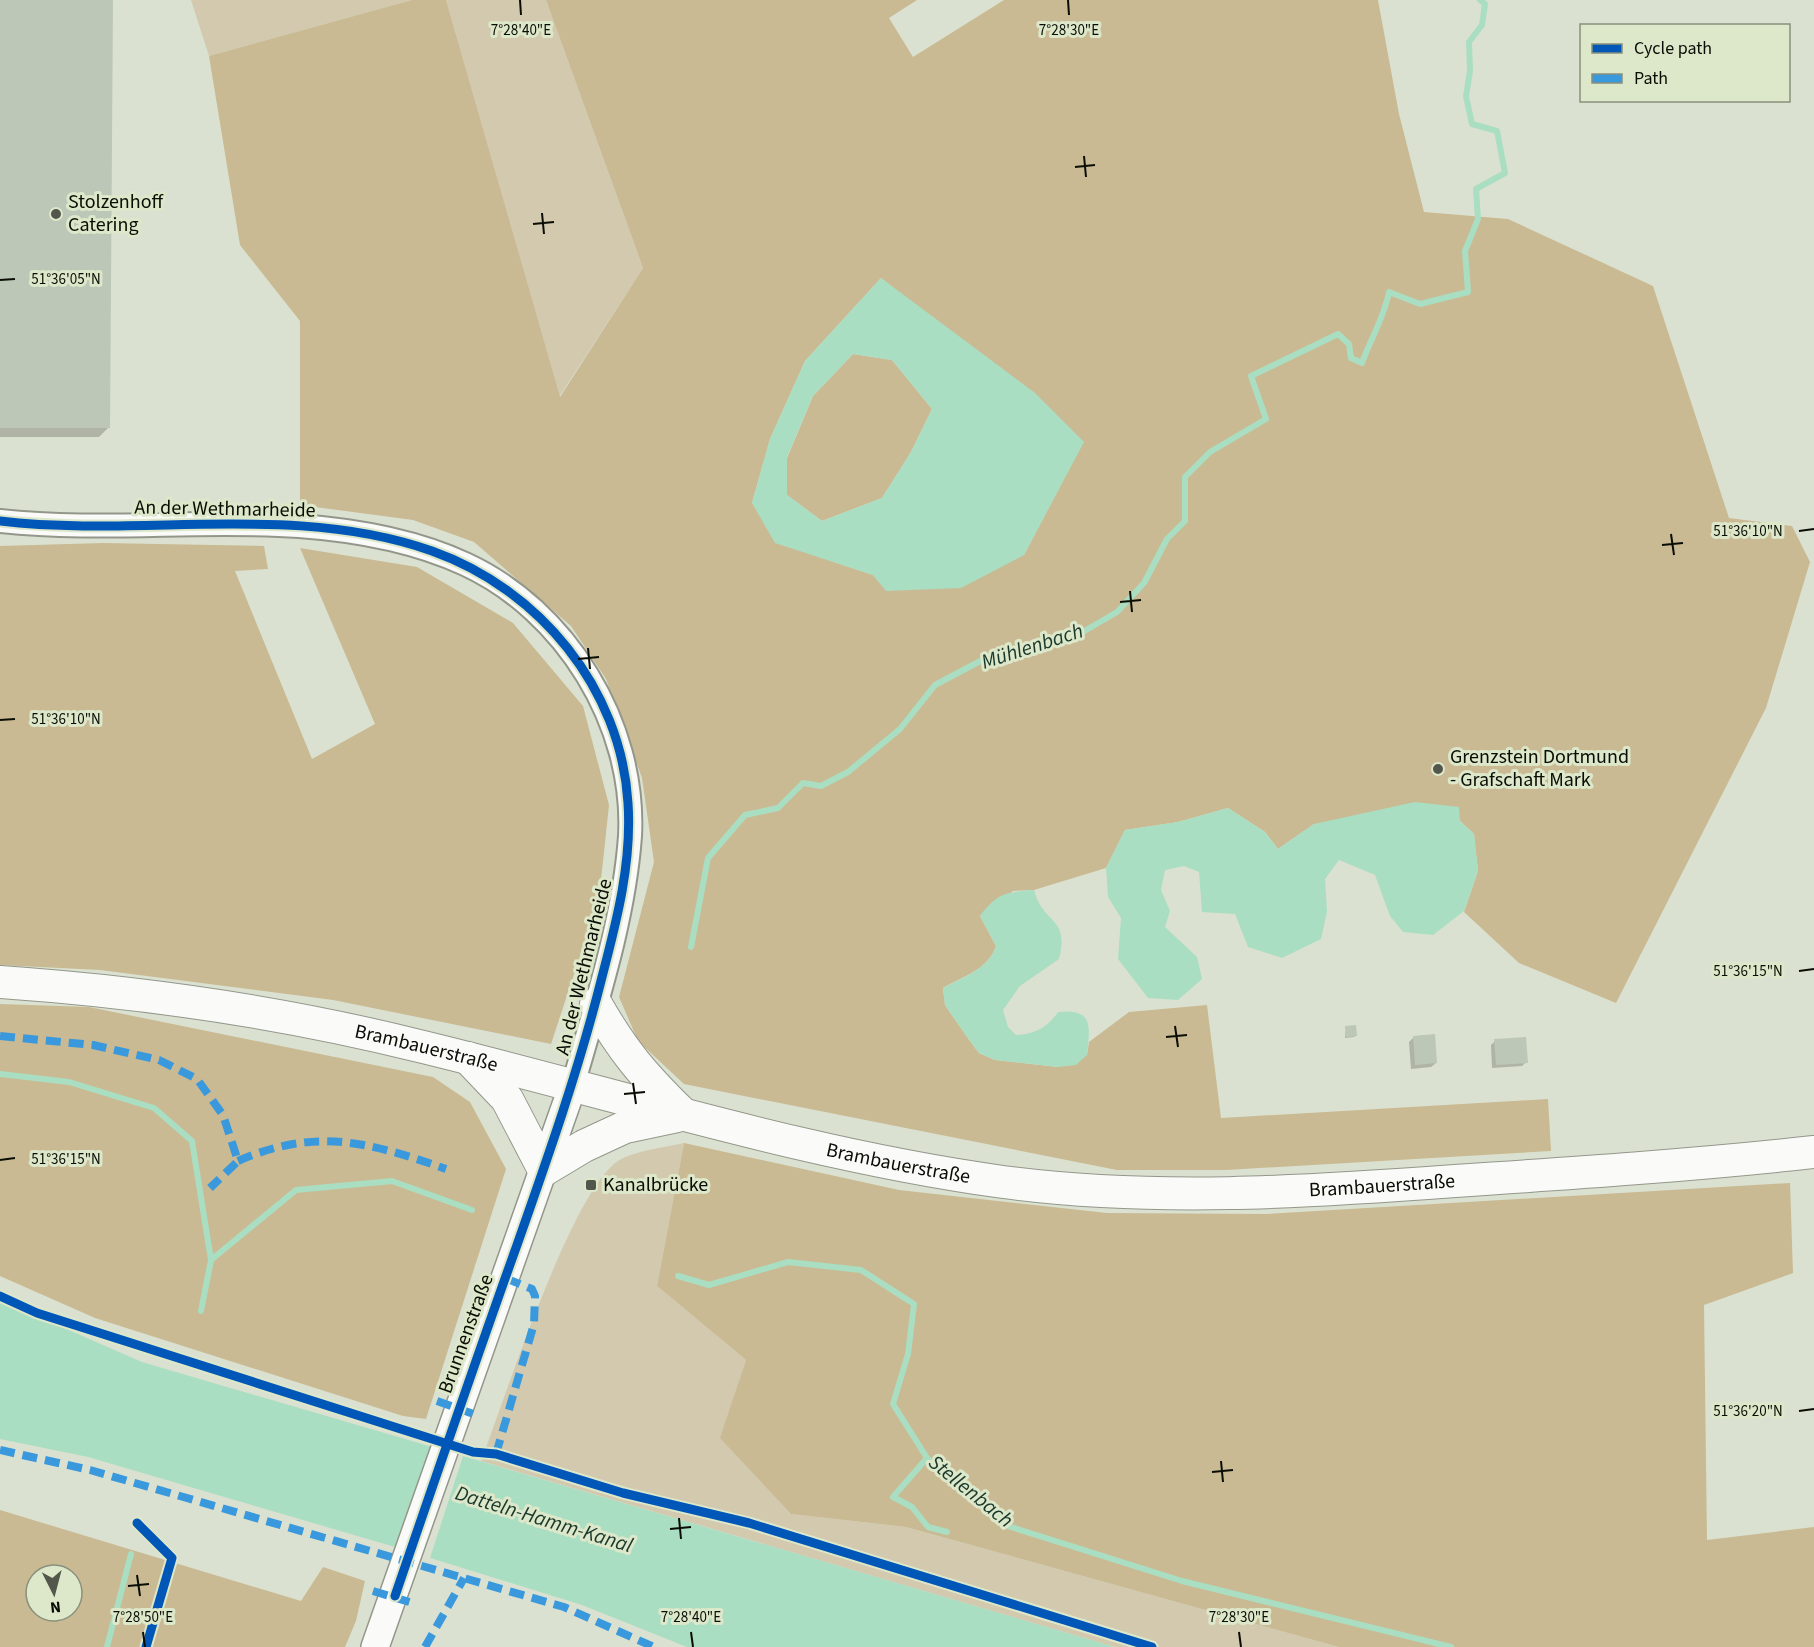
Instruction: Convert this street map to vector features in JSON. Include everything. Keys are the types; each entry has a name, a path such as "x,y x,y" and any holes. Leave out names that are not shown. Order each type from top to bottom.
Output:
{"main road":[{"name":"Brambauerstraße","path":"0,982 103,989 185,999 296,1018 468,1058 754,1133 913,1167 1005,1182 1104,1190 1227,1194 1336,1190 1814,1152"},
{"path":"596,1004 616,1040 642,1074 684,1114"},
{"path":"468,1058 507,1100 544,1170 584,1146 625,1127 684,1114"}],"street":[{"name":"An der Wethmarheide","path":"0,521 88,525 298,526 349,531 400,541 466,564 501,585 533,610 562,640 598,693 614,728 623,764 630,834 617,924 573,1085"},
{"name":"Brunnenstraße","path":"375,1647 395,1596 573,1085"}],"shaded area":[{"path":"191,0 412,0 209,56"},
{"path":"412,0 446,0 560,397 643,268 546,0 917,0 889,18 913,57 1004,0 1378,0 1399,114 1424,212 1508,219 1653,286 1729,518 1792,526 1810,562 1766,708 1616,1003 1519,963 1464,912 1478,871 1474,834 1460,821 1314,824 1278,849 1265,832 1228,808 1178,822 1125,830 1106,868 1034,890 1013,891 980,916 996,946 981,967 943,988 945,1005 979,1053 995,1060 1058,1067 1087,1055 1089,1042 1129,1012 1207,1005 1221,1118 1548,1099 1551,1151 1226,1170 1117,1170 684,1084 638,1041 619,997 654,862 642,778 606,679 571,626 474,542 413,520 300,505 300,321 240,245 209,56","holes":["881,278 1083,442 1024,555 887,591 873,575 834,562 752,503 770,439 805,361"]},
{"path":"446,0 546,0 643,268 559,397"},
{"path":"853,354 892,360 932,409 911,452 882,498 822,521 787,495 787,458 813,396"},
{"path":"103,543 264,546 268,569 235,571 312,759 375,724 300,548 417,567 513,623 583,706 609,805 599,899 551,1044 333,1000 100,970 0,965 0,546"},
{"path":"0,1004 89,1007 433,1077 470,1102 506,1169 426,1419 403,1416 95,1318 0,1276"},
{"path":"684,1143 657,1286 746,1360 721,1438 791,1514 906,1527 1339,1647 1115,1647 481,1461 540,1300 580,1213 600,1180 618,1161 624,1158"},
{"path":"684,1143 899,1190 1107,1213 1266,1214 1790,1183 1793,1273 1704,1305 1707,1540 1814,1527 1814,1647 1339,1647 906,1527 791,1514 720,1438 746,1360 657,1286"},
{"path":"0,1510 301,1601 323,1567 365,1581 356,1621 345,1647 0,1647"}],"water":[{"path":"881,278 1035,393 1084,442 1024,555 961,588 886,591 873,575 775,543 752,503 770,439 805,361","holes":["853,354 892,360 932,409 911,452 882,498 822,521 787,495 787,457 813,396"]},
{"path":"1415,802 1459,807 1460,821 1474,834 1478,871 1464,911 1433,935 1403,932 1390,916 1375,875 1339,860 1325,879 1327,912 1321,939 1282,958 1248,947 1235,914 1202,912 1199,872 1184,866 1165,870 1161,890 1170,911 1165,927 1197,957 1202,979 1178,1000 1148,998 1118,959 1121,918 1108,897 1106,868 1125,830 1178,822 1228,808 1265,832 1278,849 1314,824"},
{"path":"1034,890 1043,910 1054,922 1061,935 1059,959 1020,986 1003,1010 1008,1027 1016,1035 1040,1029 1058,1012 1078,1013 1084,1016 1089,1028 1087,1055 1076,1065 1058,1067 995,1060 979,1053 945,1005 943,988 967,976 988,961 993,954 996,946 980,916 997,898 1003,895"},
{"name":"Datteln-Hamm-Kanal","path":"0,1300 142,1362 1115,1647 687,1647 582,1605 395,1547 88,1457 0,1439"}],"pier":[{"path":"431,1444 464,1453 429,1561 397,1551"}],"building":[{"name":"Stolzenhoff Catering","path":"0,0 113,0 110,428 0,428"},
{"path":"1356,1025 1357,1036 1346,1037 1345,1026"},
{"path":"1435,1034 1437,1063 1415,1065 1413,1036"},
{"path":"1526,1037 1528,1063 1496,1065 1494,1039"}],"waterway":[{"name":"Mühlenbach","path":"691,947 708,858 745,815 778,808 803,783 821,786 848,772 900,729 935,685 986,658 1076,636 1117,612 1144,583 1167,539 1185,521 1185,477 1210,452 1266,419 1251,376 1338,334 1349,344 1351,358 1362,363 1381,319 1389,292 1420,304 1468,292 1465,251 1478,219 1476,189 1505,173 1497,131 1472,124 1466,96 1470,71 1469,42 1482,25 1485,4 1480,0"},
{"path":"0,1074 69,1082 154,1108 192,1141 211,1260 201,1311"},
{"name":"Stellenbach","path":"211,1260 296,1190 392,1181 472,1210"},
{"name":"Stellenbach","path":"678,1276 709,1285 788,1262 861,1270 914,1304 908,1354 893,1404 927,1458 1008,1526 1182,1581 1451,1647"},
{"path":"927,1458 893,1497 912,1507 928,1527 947,1532"},
{"path":"107,1647 131,1554"}],"marked path":[{"path":"0,1036 93,1045 159,1060 197,1079 223,1115 238,1161 210,1188"},
{"path":"238,1161 266,1150 318,1141 367,1146 446,1169"},
{"path":"496,1454 534,1324 535,1296 532,1289 505,1278"},
{"path":"437,1401 479,1416"},
{"path":"0,1450 90,1470 564,1607 654,1647"},
{"path":"425,1647 464,1578"},
{"path":"373,1591 416,1604"}],"cycle path":[{"path":"0,521 108,526 272,524 326,528 380,536 432,551 471,568 507,590 539,617 568,648 591,683 609,720 622,761 629,825 622,891 613,934 583,1045 540,1179 395,1596"},
{"path":"0,1296 37,1313 473,1452 496,1454 623,1493 749,1523 1152,1647"},
{"path":"137,1523 172,1558 146,1647"}],"place":[{"name":"Stolzenhoff Catering","path":"56,214"},
{"name":"Grenzstein Dortmund - Grafschaft Mark","path":"1438,769"},
{"name":"Kanalbrücke","path":"591,1185"}]}
